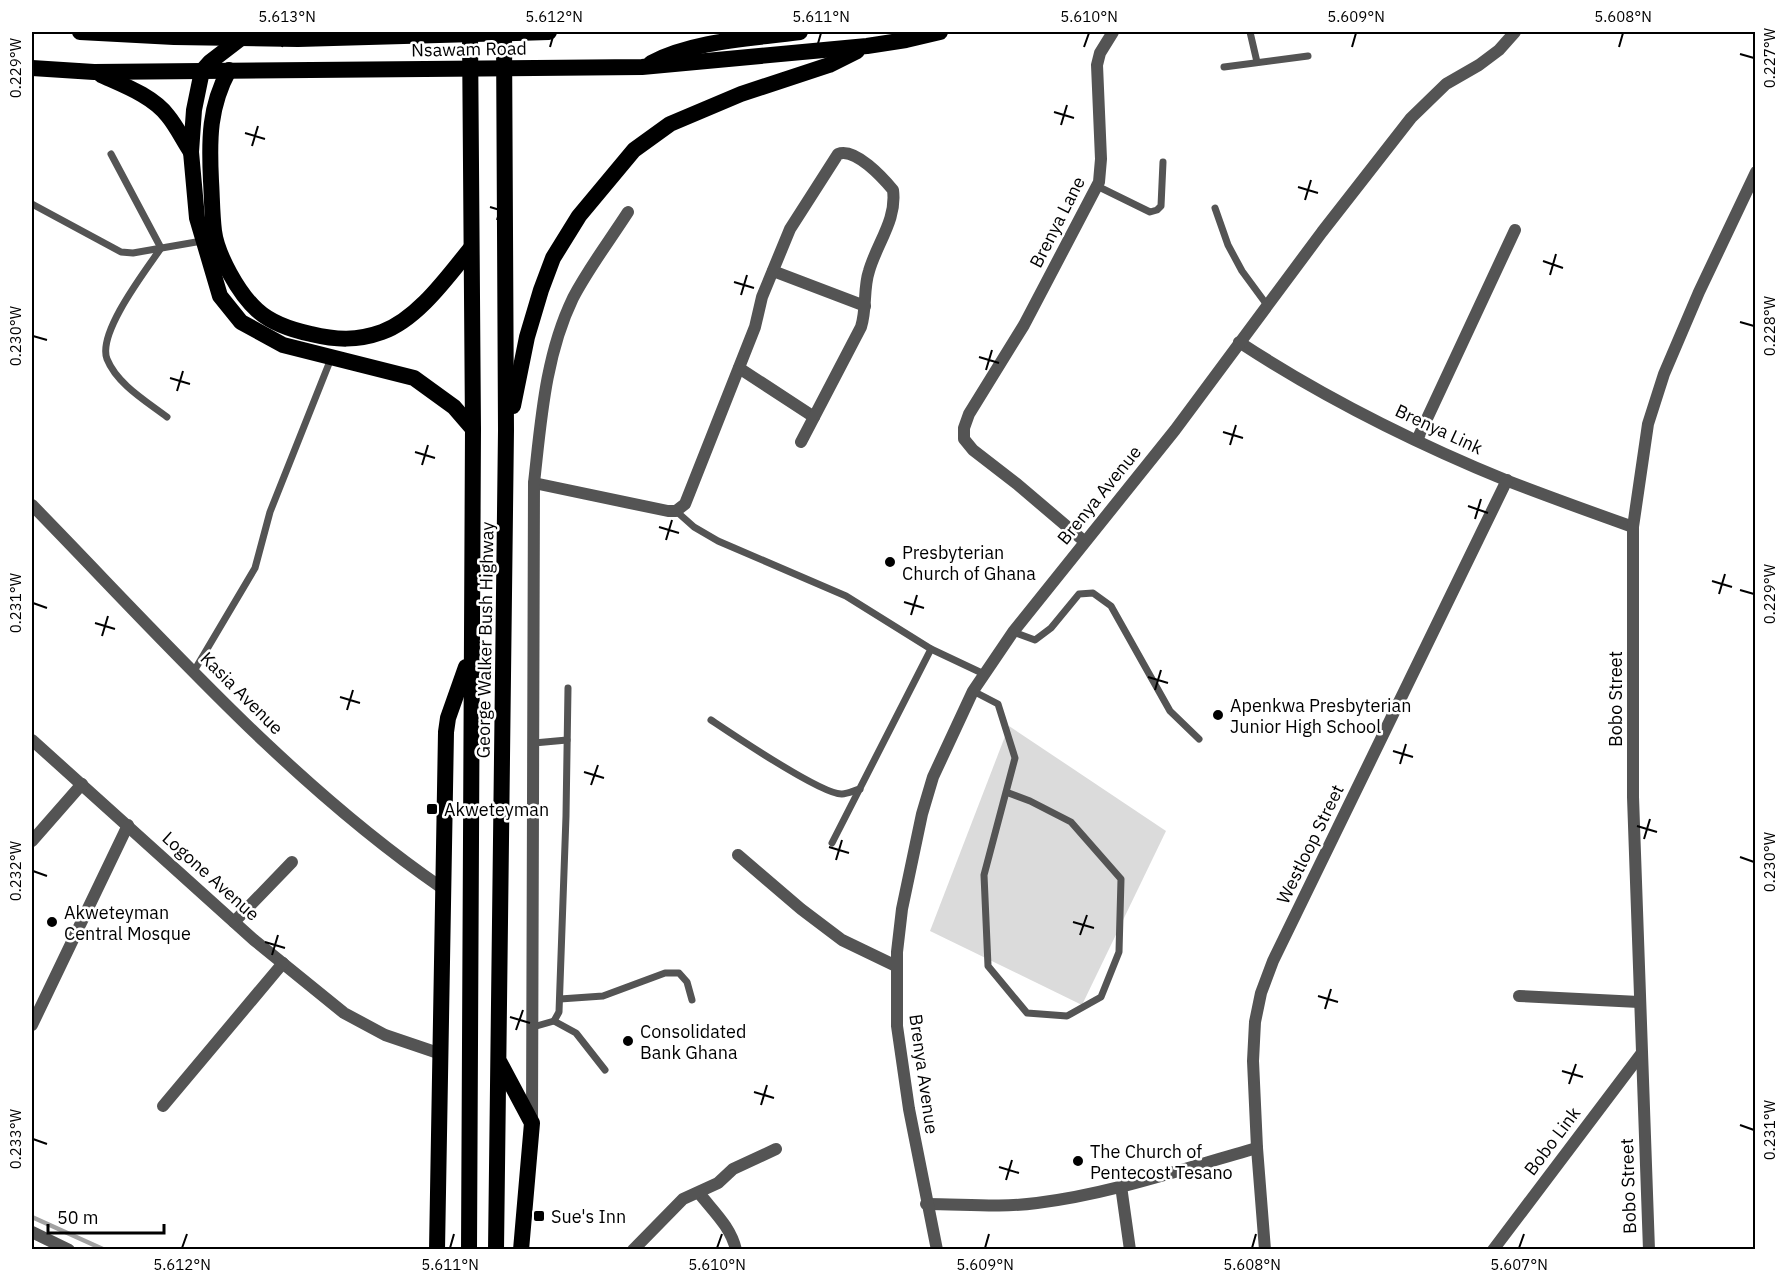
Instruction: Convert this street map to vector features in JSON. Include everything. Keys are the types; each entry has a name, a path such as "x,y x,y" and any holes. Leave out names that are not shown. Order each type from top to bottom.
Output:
{"highway":[{"name":"Nsawam Road","path":"80,32 181,34 240,39 549,32"},
{"name":"George Walker Bush Highway","path":"469,1250 473,429 470,32"},
{"name":"George Walker Bush Highway","path":"496,1250 506,430 504,32"},
{"path":"642,67 669,53 688,48 800,32"},
{"name":"Nsawam Road","path":"32,68 94,72 642,67 867,46 940,32"},
{"path":"240,39 202,71 194,110 191,152 197,219 220,296 241,322 283,345 414,378 454,406 473,429"},
{"path":"506,430 527,337 553,258 579,216 634,150 670,124 687,116 741,94 829,65 867,46"},
{"path":"229,70 219,88 214,104 209,140 214,233 228,273 257,310 295,330 336,340 383,332 401,321 431,296 471,248"},
{"path":"94,72 125,85 159,107 168,115 191,152"},
{"path":"437,1250 446,732 447,718 471,655"},
{"path":"500,1062 532,1123 521,1250"}],"street":[{"name":"Brenya Lane","path":"1084,541 973,450 964,439 964,428 969,414 1024,325 1097,186 1101,159 1097,65 1100,53 1113,32"},
{"name":"Brenya Avenue","path":"937,1250 926,1204 909,1109 897,1026 896,966 902,909 922,814 933,777 973,691 1013,632 1175,430 1239,342 1411,118 1446,84 1479,65 1499,50 1515,32"},
{"path":"534,483 668,511 676,510 685,504 755,327 762,297 790,229 838,154 845,153 867,164 881,175 893,190 892,213 869,270 866,306 861,327 801,442"},
{"name":"Bobo Street","path":"1649,1250 1633,797 1633,527 1648,424 1665,374 1699,292 1755,172"},
{"path":"532,1123 534,483 544,398 552,355 573,298 628,212"},
{"path":"1418,440 1515,230"},
{"path":"773,271 866,306"},
{"name":"Brenya Link","path":"1239,342 1316,390 1418,440 1508,480 1633,527"},
{"path":"739,368 814,417"},
{"name":"Westloop Street","path":"1265,1250 1253,1062 1255,1022 1261,993 1273,961 1508,480"},
{"name":"Kasia Avenue","path":"32,505 244,723 371,837 442,888"},
{"name":"Logone Avenue","path":"32,740 234,922 351,1017 386,1035 441,1054"},
{"path":"32,841 82,784"},
{"path":"32,1025 128,825"},
{"path":"738,855 801,909 842,940 896,966"},
{"path":"234,922 292,862"},
{"path":"164,1106 283,963"},
{"path":"1519,996 1639,1002"},
{"name":"Bobo Link","path":"1492,1250 1641,1054"},
{"path":"926,1204 1018,1205 1039,1203 1121,1186 1257,1148"},
{"path":"633,1250 683,1199 699,1194 718,1183 733,1169 776,1149"},
{"path":"1121,1186 1130,1250"},
{"path":"699,1194 726,1226 734,1240 736,1250"},
{"path":"32,1232 69,1250"}],"lane":[{"path":"1250,32 1257,62"},
{"path":"1224,67 1308,56"},
{"path":"111,154 161,248"},
{"path":"1097,186 1150,212 1157,210 1161,206 1163,162"},
{"path":"32,204 121,252 133,253 202,241"},
{"path":"1215,208 1228,245 1242,271 1267,305"},
{"path":"161,248 125,300 105,343 107,358 122,381 166,417"},
{"path":"194,671 255,568 270,512 332,356"},
{"path":"676,510 694,528 718,541 846,596 931,649 984,674"},
{"path":"1013,632 1035,640 1051,628 1079,594 1093,593 1111,606 1170,711 1199,739"},
{"path":"832,843 931,649"},
{"path":"554,1021 559,1012 560,999 568,688"},
{"path":"973,691 998,704 1015,758 984,875 988,966 1027,1013 1067,1016 1101,997 1119,952 1120,879 1071,822 1030,801 1006,792"},
{"path":"711,720 824,789 841,794 860,789"},
{"path":"534,743 567,740"},
{"path":"560,999 603,996 665,973 679,973 687,982 692,1000"},
{"path":"533,1027 554,1021 576,1033 605,1070"}],"shaded area":[{"path":"1009,726 1166,831 1082,1005 930,931"}],"waterway":[{"path":"32,1217 105,1250"}],"place":[{"name":"Presbyterian Church of Ghana","path":"890,562"},
{"name":"Apenkwa Presbyterian Junior High School","path":"1218,715"},
{"name":"Akweteyman","path":"432,809"},
{"name":"Akweteyman Central Mosque","path":"52,922"},
{"name":"Consolidated Bank Ghana","path":"628,1041"},
{"name":"The Church of Pentecost Tesano","path":"1078,1161"},
{"name":"Sue's Inn","path":"539,1216"}]}
